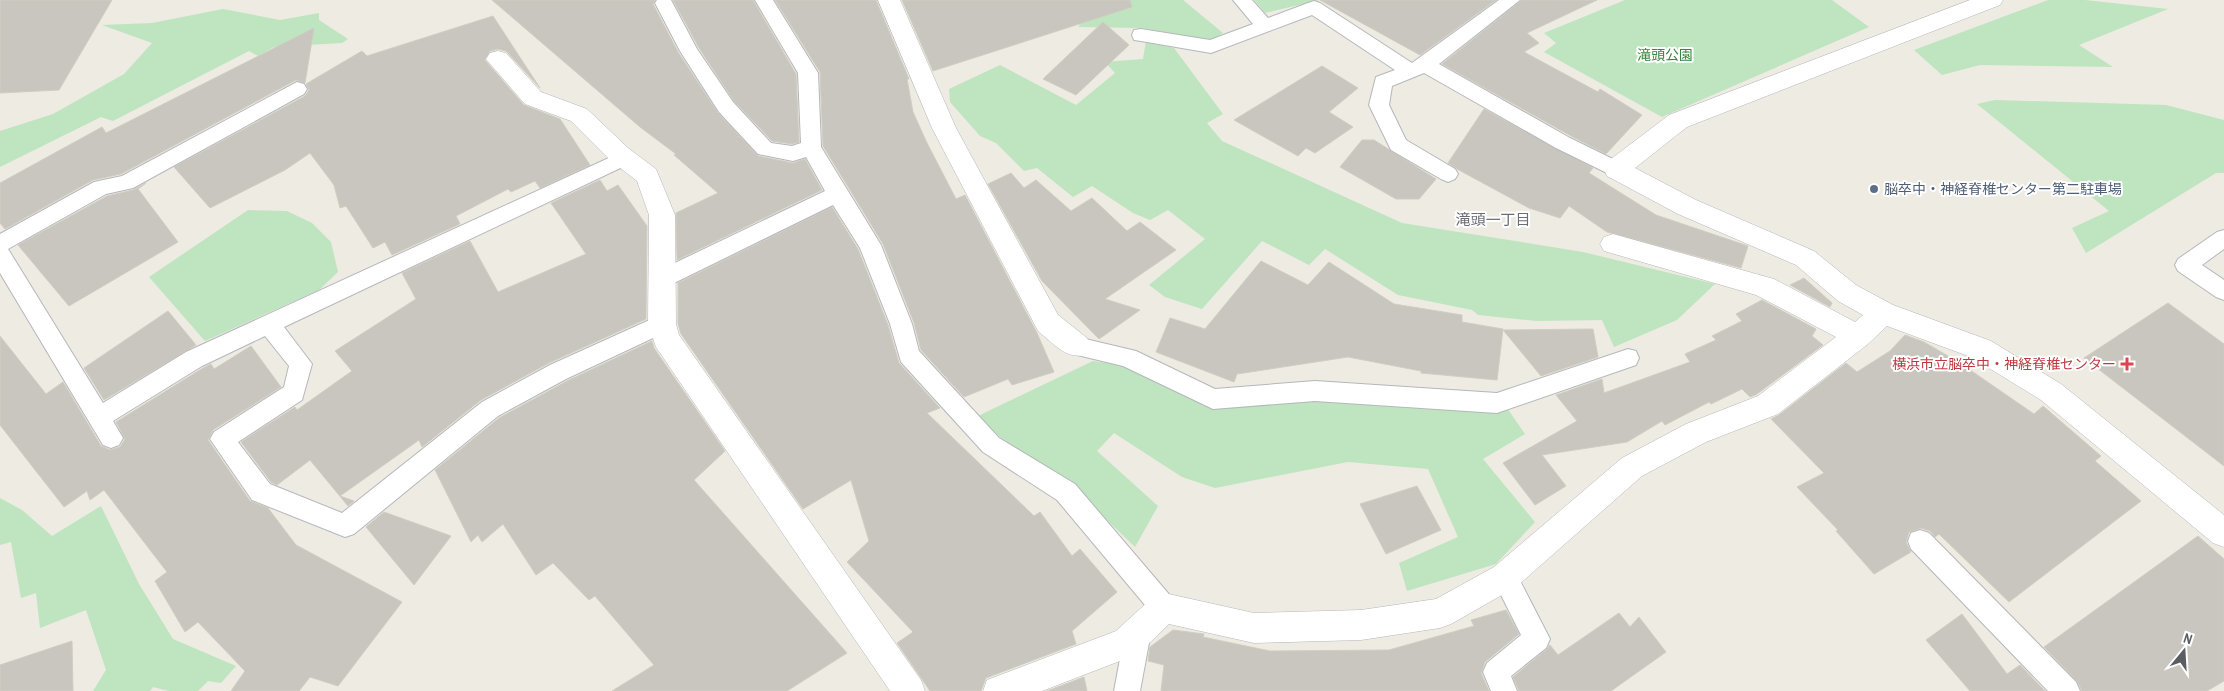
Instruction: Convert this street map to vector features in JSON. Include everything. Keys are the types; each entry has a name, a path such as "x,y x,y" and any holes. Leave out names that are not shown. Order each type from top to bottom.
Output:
{"street":[{"path":"889,0 944,128 1048,323 1078,346"},
{"path":"1992,0 1678,121 1616,169 1687,207 1805,258 1846,293 1883,313 1981,349 2051,392 2224,533"},
{"path":"498,59 533,98 579,114 624,158 647,176 662,215 662,324 666,339 909,691"},
{"path":"1613,244 1764,287 1858,336"},
{"path":"999,691 1127,643 1164,608 1254,628 1361,625 1440,613 1505,577 1632,467 1696,433 1768,405 1858,336 1883,313"}],"lane":[{"path":"764,0 808,73 811,147 837,194 870,246 901,324 910,355 991,445 1066,492 1164,608"},
{"path":"1242,0 1265,26"},
{"path":"1448,174 1398,145 1379,105 1383,82 1418,68 1511,0"},
{"path":"664,3 688,51 726,107 765,149 793,154 811,147"},
{"path":"1141,35 1211,47 1314,7 1418,68 1616,169"},
{"path":"0,244 101,187 126,183 296,89"},
{"path":"100,417 194,358 624,158"},
{"path":"662,279 837,194"},
{"path":"2224,238 2186,265 2224,291"},
{"path":"0,254 111,438"},
{"path":"269,324 301,364 294,393 222,439 261,492 345,526 490,409 558,372 662,324"},
{"path":"1078,346 1128,358 1212,399 1315,391 1497,403 1628,358"},
{"path":"1920,541 2067,691"},
{"path":"1504,691 1496,672 1537,639 1505,577"},
{"path":"1127,691 1138,632"}],"green space":[{"path":"1093,0 1183,0 1223,33 1211,41 1142,28 1078,27 1098,5"},
{"path":"1254,0 1320,0 1265,13"},
{"name":"滝頭公園","path":"1625,0 1832,0 1869,27 1662,117 1544,52 1556,43 1544,33"},
{"path":"2048,0 2085,0 2168,9 2079,45 2113,67 1980,65 1942,75 1914,50"},
{"path":"223,9 280,20 319,13 319,20 348,39 342,43 274,47 258,56 249,51 113,121 101,117 0,167 0,131 53,114 124,74 152,43 102,25 152,23"},
{"path":"1146,41 1174,48 1223,114 1207,123 1222,141 1402,223 1583,252 1715,284 1677,320 1614,347 1602,320 1537,321 1478,315 1472,310 1398,295 1325,249 1309,265 1262,241 1202,309 1165,297 1149,285 1205,239 1168,210 1150,220 1133,213 1092,186 1073,197 1037,168 1024,171 996,143 980,136 950,102 949,89 1000,65 1076,105 1115,73 1105,62 1143,59"},
{"path":"1995,100 2166,105 2224,120 2224,173 2216,173 2086,253 2072,228 2109,211 1977,104"},
{"path":"248,210 287,211 312,223 331,242 338,272 319,290 205,341 149,277"},
{"path":"1093,361 1127,366 1210,408 1316,399 1507,408 1525,434 1483,459 1535,522 1496,564 1407,591 1399,563 1458,537 1428,469 1348,462 1215,488 1182,477 1114,433 1097,451 1158,506 1135,547 1064,479 1003,440 978,416"},
{"path":"0,498 22,510 52,536 101,506 139,584 173,639 236,666 221,683 208,681 198,691 169,691 153,687 150,691 93,691 106,670 86,610 40,628 36,593 21,598 11,542 0,545"}],"building":[{"path":"0,0 112,0 59,90 0,93"},
{"path":"492,0 655,0 653,4 678,52 718,113 758,156 793,163 805,159 822,190 677,260 676,213 718,193 674,155 676,154 640,127"},
{"path":"673,0 753,0 796,74 799,142 792,144 772,141 734,101 699,48"},
{"path":"775,0 876,0 909,79 907,79 913,112 927,143 956,199 965,195 1037,333 1054,372 1012,385 1008,379 964,397 921,350 914,323 883,244 823,146 820,72"},
{"path":"902,0 1130,0 1132,7 933,71"},
{"path":"1320,0 1496,0 1420,55"},
{"path":"1522,0 1597,0 1527,33 1539,43 1524,52 1598,92 1600,89 1642,115 1606,154 1442,64"},
{"path":"493,16 540,88 506,51 498,49 490,51 485,60 524,105 560,119 590,165 540,188 535,181 511,192 508,189 456,216 460,224 392,255 385,242 373,248 346,206 340,208 334,185 310,153 285,170 210,208 174,167 305,96 309,90 306,84 362,51 367,56"},
{"path":"1103,22 1129,45 1076,95 1043,79"},
{"path":"314,28 305,83 296,80 121,174 93,180 5,229 0,223 0,183 102,127 106,133"},
{"path":"1322,66 1358,88 1329,112 1353,127 1315,153 1306,148 1298,156 1234,120"},
{"path":"1484,109 1593,168 1589,173 1656,215 1748,246 1741,268 1607,232 1569,206 1560,218 1529,208 1457,169 1448,163"},
{"path":"1362,140 1374,140 1436,179 1419,199 1396,199 1340,167"},
{"path":"1011,173 1024,188 1036,180 1071,211 1092,198 1127,231 1140,222 1176,250 1105,299 1140,310 1099,339 1042,281 988,184"},
{"path":"600,180 607,191 618,185 647,226 646,319 549,363 481,400 422,447 419,440 340,496 354,501 348,506 310,460 277,485 271,482 241,442 295,407 297,410 352,371 335,351 416,299 402,273 470,241 498,292 586,254 551,203"},
{"path":"146,183 138,189 178,242 69,306 18,245 107,196 133,190"},
{"path":"832,207 858,249 888,325 899,363 940,408 927,413 1034,516 1040,512 1072,556 1080,549 1117,592 1072,631 1076,644 986,678 981,691 930,691 897,643 913,632 847,562 869,541 851,480 803,509 681,334 678,324 678,283"},
{"path":"1261,261 1308,285 1329,262 1394,304 1462,315 1462,322 1503,329 1497,380 1421,373 1421,371 1348,357 1237,374 1234,382 1156,352 1170,318 1205,329"},
{"path":"1804,278 1832,303 1830,307 1790,285"},
{"path":"1762,300 1816,329 1812,336 1823,345 1757,394 1750,397 1742,389 1711,404 1709,402 1665,425 1662,421 1627,442 1542,455 1566,486 1535,505 1503,463 1577,421 1556,395 1602,379 1604,393 1690,362 1685,354 1716,340 1712,336 1742,321 1736,314"},
{"path":"2168,303 2224,344 2224,466 2084,358"},
{"path":"168,311 196,345 104,400 84,368"},
{"path":"1593,329 1598,357 1541,376 1503,330"},
{"path":"1905,335 1924,342 1960,363 2034,414 2043,406 2101,456 2095,461 2141,501 2009,602 1939,534 1935,537 1930,531 1921,528 1909,532 1906,542 1911,552 1874,574 1836,531 1838,530 1797,487 1824,473 1771,419 1779,415 1846,363 1857,372 1890,351"},
{"path":"0,336 46,394 63,382 101,446 110,450 120,447 125,439 116,422 203,368 211,364 214,369 251,346 281,387 213,430 208,440 250,501 268,508 296,545 402,602 338,686 310,677 299,691 231,691 245,671 198,622 185,632 155,581 167,572 104,490 90,500 87,491 64,507 0,425"},
{"path":"652,341 654,348 725,451 694,480 847,653 787,691 612,691 654,665 595,596 589,600 553,563 536,575 503,524 482,542 478,535 471,542 435,470 499,418 567,381"},
{"path":"1417,486 1441,530 1386,554 1360,504"},
{"path":"384,512 451,536 414,585 366,527"},
{"path":"2198,536 2224,559 2224,681 2207,691 2082,691 2077,681 2044,647"},
{"path":"1506,610 1519,634 1485,662 1481,673 1489,691 1161,691 1164,665 1148,661 1150,647 1173,630 1204,634 1203,637 1270,651 1389,650 1474,626 1471,620"},
{"path":"1619,613 1630,627 1639,617 1666,652 1611,691 1519,691 1513,677 1550,645 1558,655"},
{"path":"1962,614 2007,674 2020,665 2045,691 1970,691 1926,640"},
{"path":"72,641 73,691 0,691 0,665"},
{"path":"1084,677 1087,691 1047,691"}],"place":[{"name":"脳卒中・神経脊椎センター第二駐車場","path":"1874,189"},
{"name":"横浜市立脳卒中・神経脊椎センター","path":"2127,364"}],"district":[{"name":"滝頭一丁目","path":"1493,219"}]}
